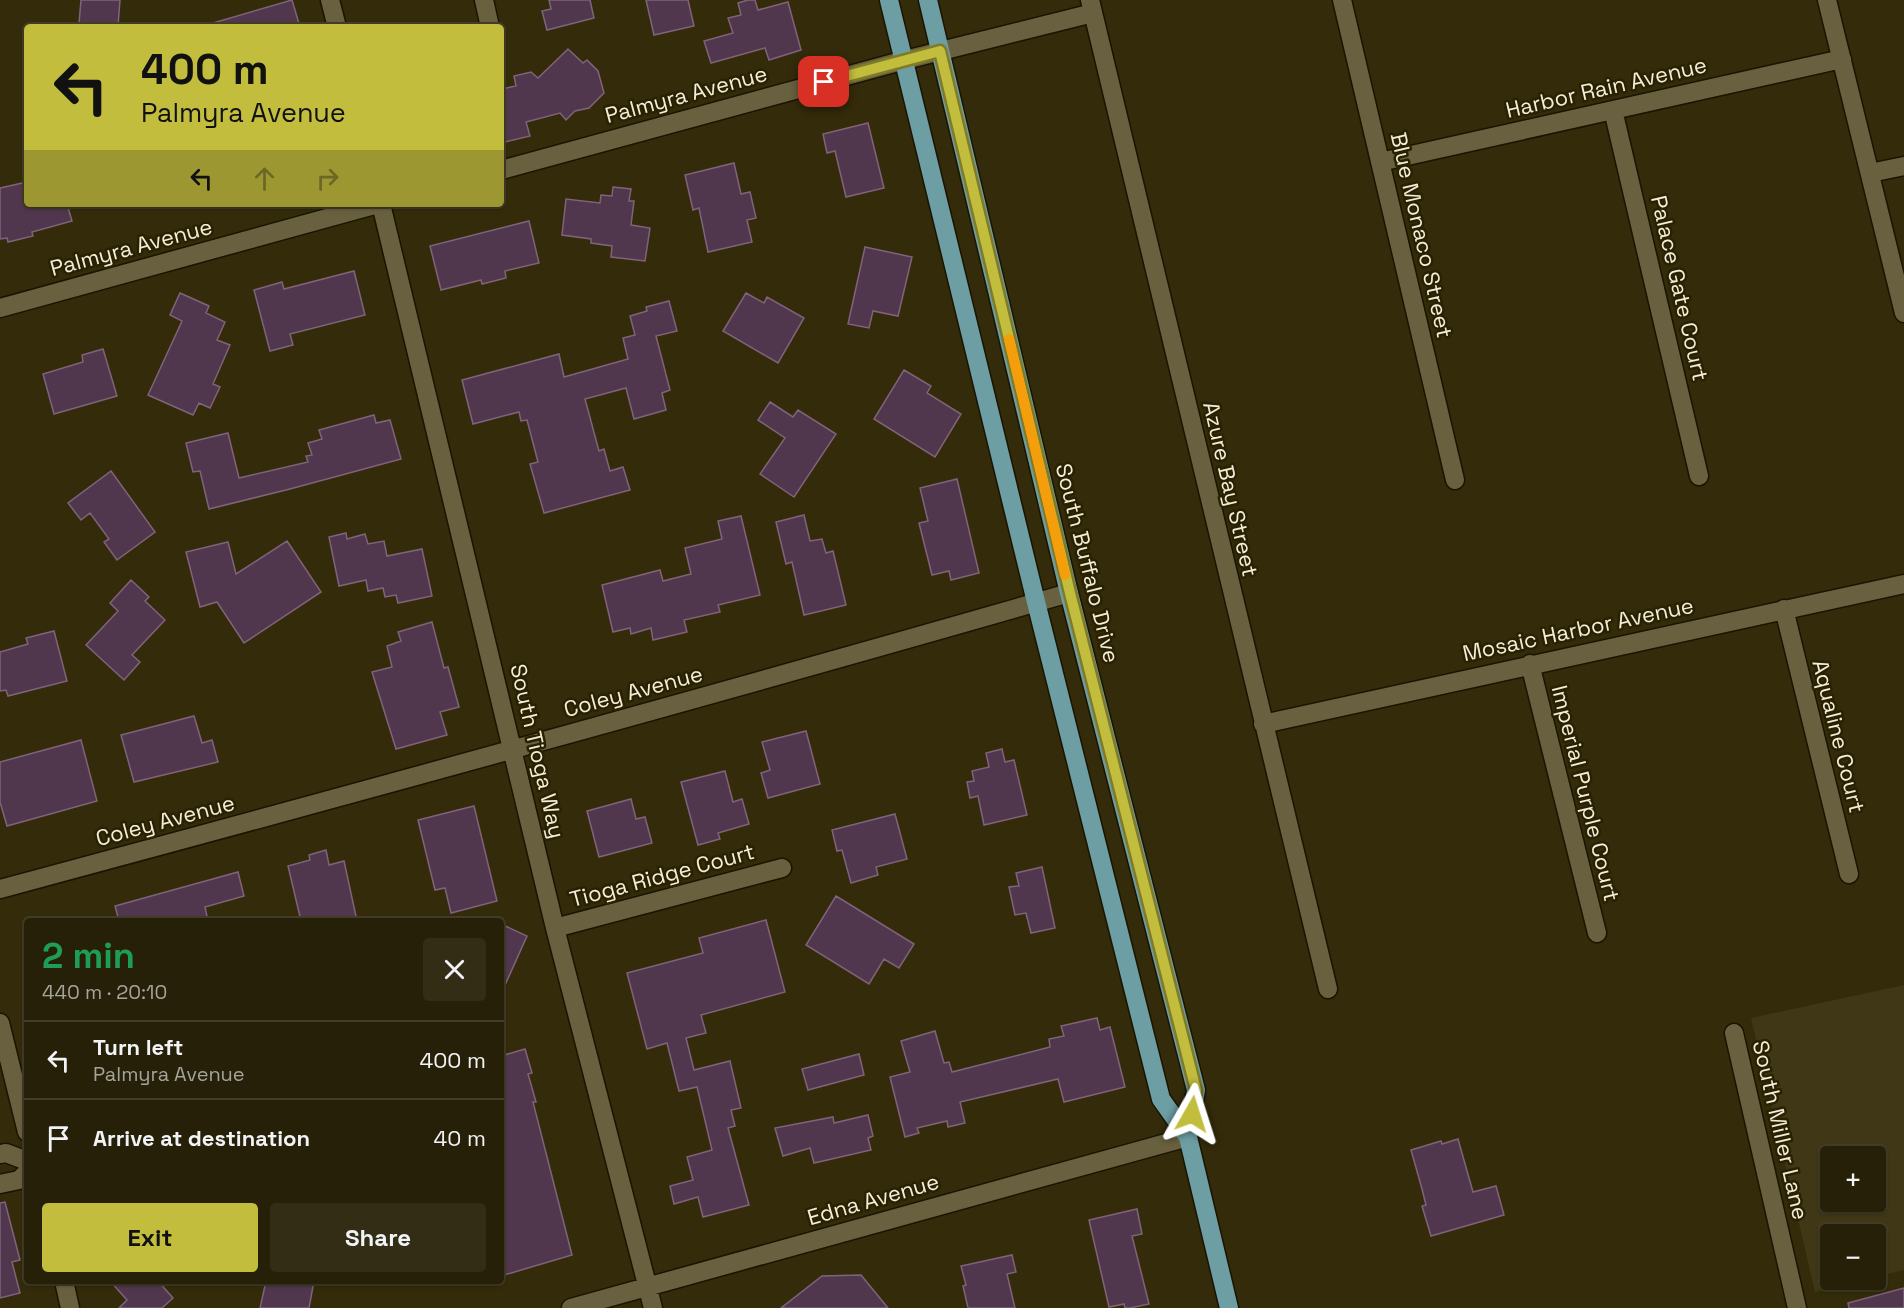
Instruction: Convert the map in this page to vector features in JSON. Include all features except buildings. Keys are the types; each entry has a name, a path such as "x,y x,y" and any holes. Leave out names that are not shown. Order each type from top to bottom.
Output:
{"main road":[{"name":"South Buffalo Drive","path":"889,0 1036,602 1161,1099 1188,1137 1229,1308"},
{"name":"South Buffalo Drive","path":"928,0 1070,593 1196,1090 1188,1137"}],"street":[{"path":"330,0 336,24"},
{"path":"484,0 489,24"},
{"name":"Blue Monaco Street","path":"1342,0 1455,480"},
{"path":"1827,0 1904,313"},
{"name":"Palmyra Avenue","path":"504,169 940,51 1091,6"},
{"name":"Azure Bay Street","path":"1091,6 1328,989"},
{"name":"Harbor Rain Avenue","path":"1380,162 1842,59"},
{"name":"Palace Gate Court","path":"1613,110 1699,476"},
{"path":"1870,173 1904,166"},
{"name":"Palmyra Avenue","path":"0,308 369,207"},
{"name":"South Tioga Way","path":"381,207 555,928 653,1308"},
{"name":"Mosaic Harbor Avenue","path":"1263,724 1904,584"},
{"name":"Coley Avenue","path":"0,889 513,749 1070,593"},
{"name":"Aqualine Court","path":"1784,609 1849,874"},
{"name":"Imperial Purple Court","path":"1530,664 1597,933"},
{"name":"Tioga Ridge Court","path":"555,928 782,868"},
{"path":"0,1023 24,1120"},
{"name":"South Miller Lane","path":"1734,1033 1797,1308"},
{"name":"Edna Avenue","path":"571,1308 1188,1137"},
{"path":"0,1154 6,1153 24,1160"},
{"path":"0,1184 19,1180 24,1175"},
{"path":"65,1284 70,1308"}],"sand":[{"path":"1904,985 1904,1270 1886,1274 1886,1224 1820,1224 1820,1290 1824,1290 1815,1292 1751,1018"}],"slow traffic":[{"path":"1009,339 1065,575"}],"route":[{"path":"824,82 940,51 1070,593 1196,1090 1192,1114"}]}
